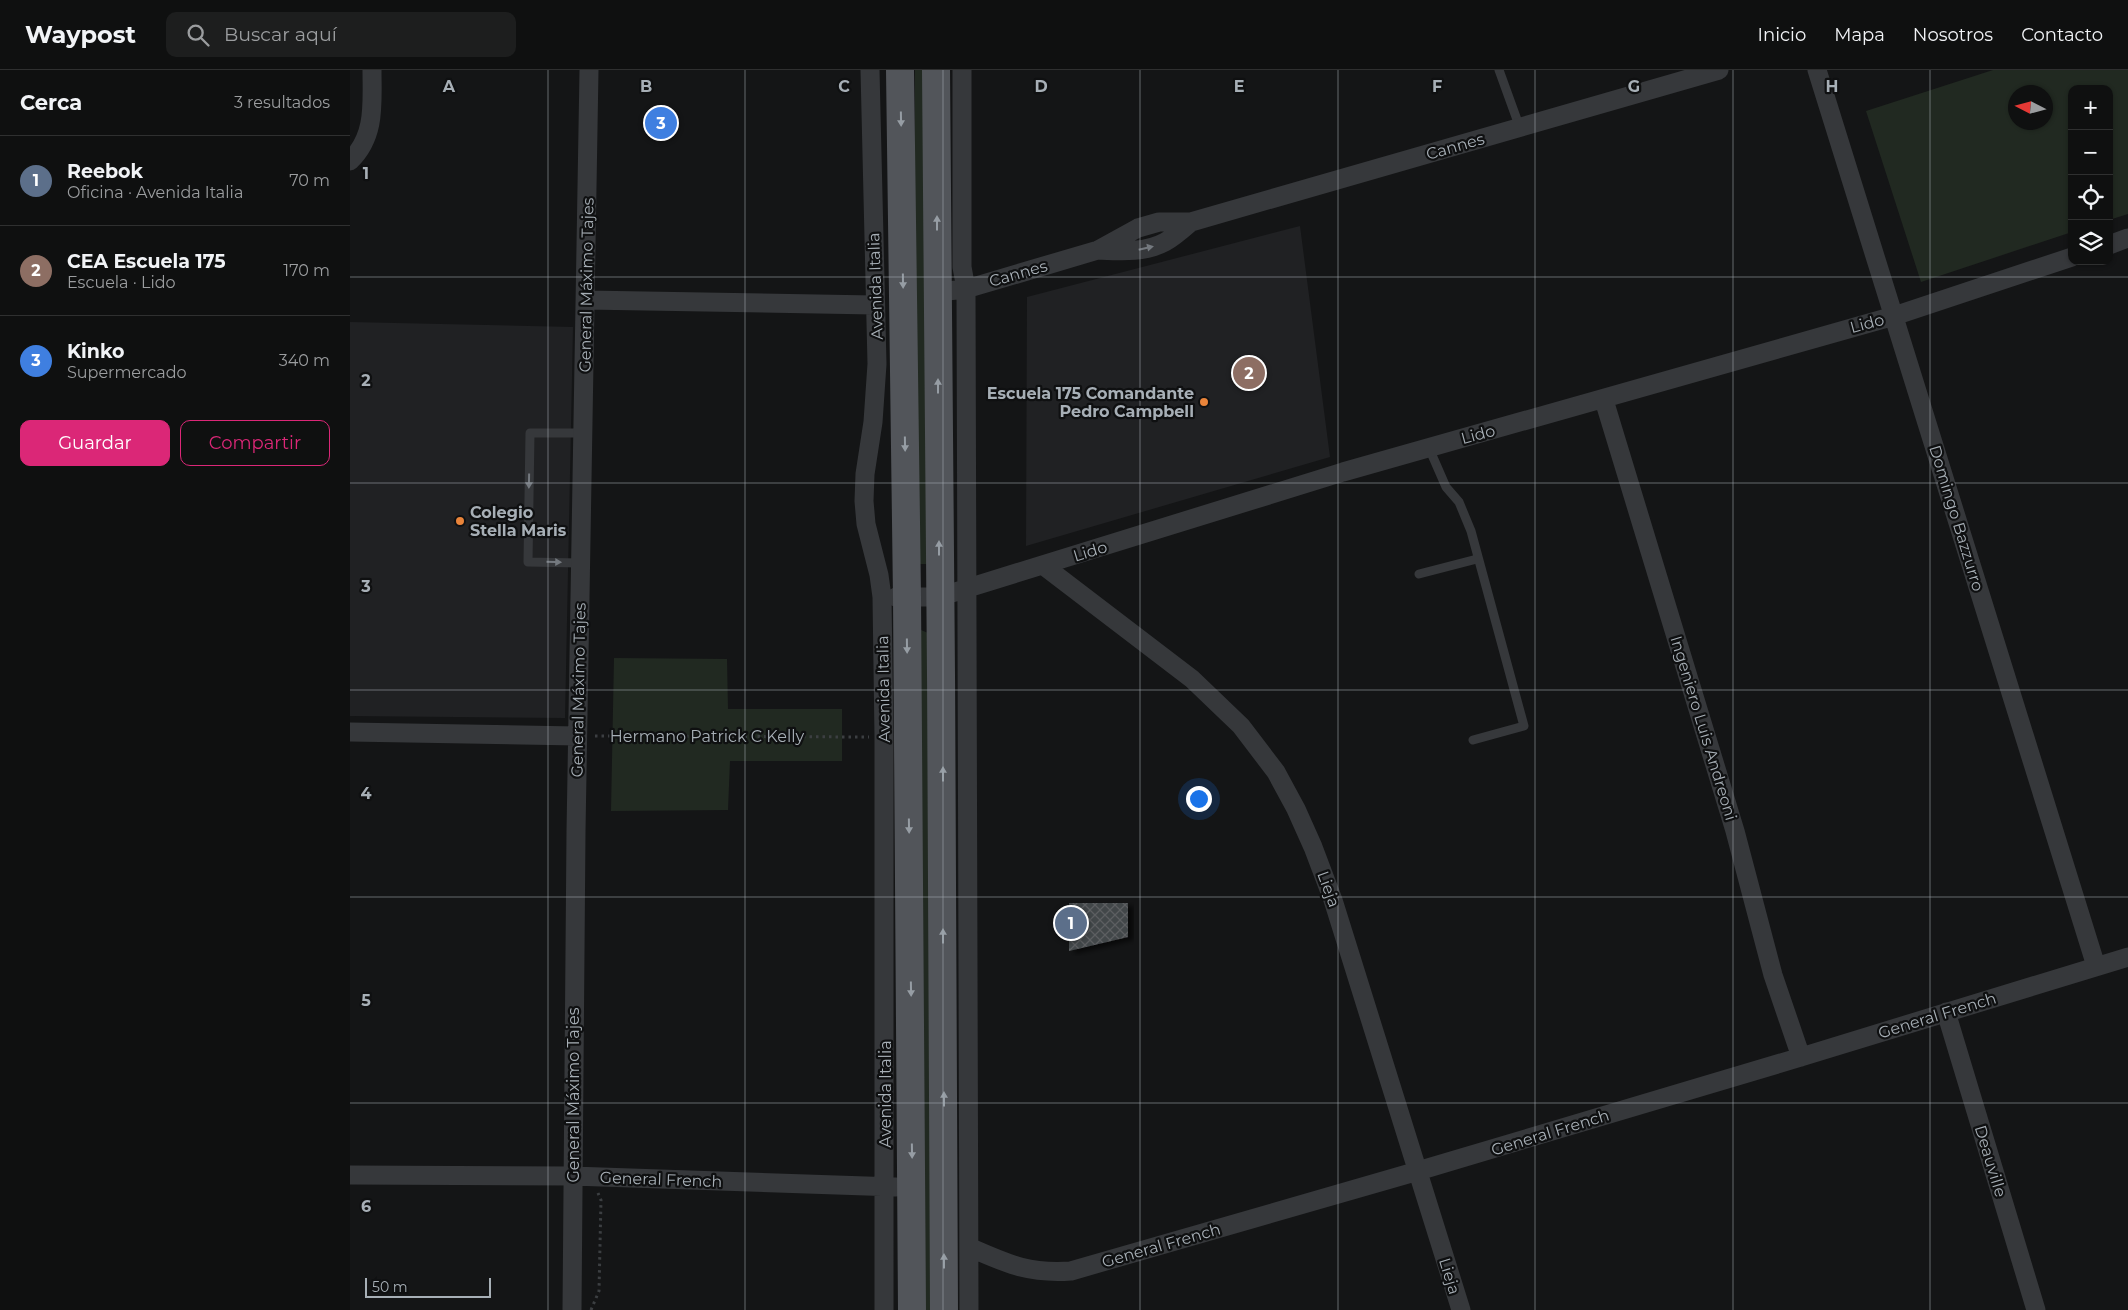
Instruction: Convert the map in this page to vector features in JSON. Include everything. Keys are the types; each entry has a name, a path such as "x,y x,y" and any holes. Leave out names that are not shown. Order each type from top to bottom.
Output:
{"main road":[{"name":"Avenida Italia","path":"900,70 895,597 912,1187 912,1310"},
{"path":"936,70 939,597 943,730 944,1310"}],"street":[{"path":"350,160 367,139 371,125 372,70"},
{"name":"General Máximo Tajes","path":"572,1310 577,736 589,70"},
{"name":"Avenida Italia","path":"870,70 874,306 877,364 873,422 865,474 864,501 866,524 879,575 895,597 884,737 884,1310"},
{"path":"962,70 962,267 966,289 969,1310"},
{"name":"Cannes","path":"938,292 966,289 1098,250 1149,248 1166,242 1191,222 1720,70"},
{"name":"Domingo Bazzurro","path":"1817,70 2096,966"},
{"path":"2113,244 2128,238"},
{"name":"Lido","path":"895,597 939,597 1343,472 1604,400 1753,354 1894,316 2068,258"},
{"path":"586,300 874,306"},
{"name":"Ingeniero Luis Andreoni","path":"1604,400 1736,832 1773,975 1800,1057"},
{"name":"Lieja","path":"1044,566 1192,679 1241,726 1276,772 1313,847 1333,900 1461,1310"},
{"path":"350,732 577,736"},
{"name":"General French","path":"969,1247 1025,1269 1047,1272 1071,1270 1418,1171 2128,957"},
{"name":"Deauville","path":"1946,1012 2036,1310"},
{"name":"General French","path":"350,1175 572,1176 885,1188 912,1187"}],"lane":[{"path":"1500,70 1520,128"},
{"path":"580,563 528,562 530,433 583,433"},
{"path":"1429,448 1446,487 1458,502 1471,532 1524,726 1473,740"},
{"path":"1419,574 1477,559"}],"path":[{"name":"Hermano Patrick C Kelly","path":"577,736 884,737"},
{"path":"591,1310 599,1291 601,1200 597,1191"}],"shaded area":[{"path":"915,70 930,70 929,564 917,564 914,327"},
{"path":"1993,70 2128,70 2128,214 2113,219 2113,85 2068,85 2068,233 1921,282 1866,111"},
{"path":"1300,226 1330,457 1026,546 1027,297"},
{"name":"Colegio Stella Maris","path":"350,322 573,327 565,718 350,716"},
{"path":"921,630 928,633 932,1310 919,1310 918,631"},
{"path":"614,658 727,659 728,709 842,709 842,761 730,761 728,810 611,811"}],"building":[{"path":"1069,903 1128,903 1128,937 1069,951"}],"place":[{"name":"Kinko","path":"661,123"},
{"name":"CEA Escuela 175","path":"1249,373"},
{"name":"Escuela 175 Comandante Pedro Campbell","path":"1204,402"},
{"name":"Colegio Stella Maris","path":"460,521"},
{"name":"Reebok","path":"1071,923"}]}
